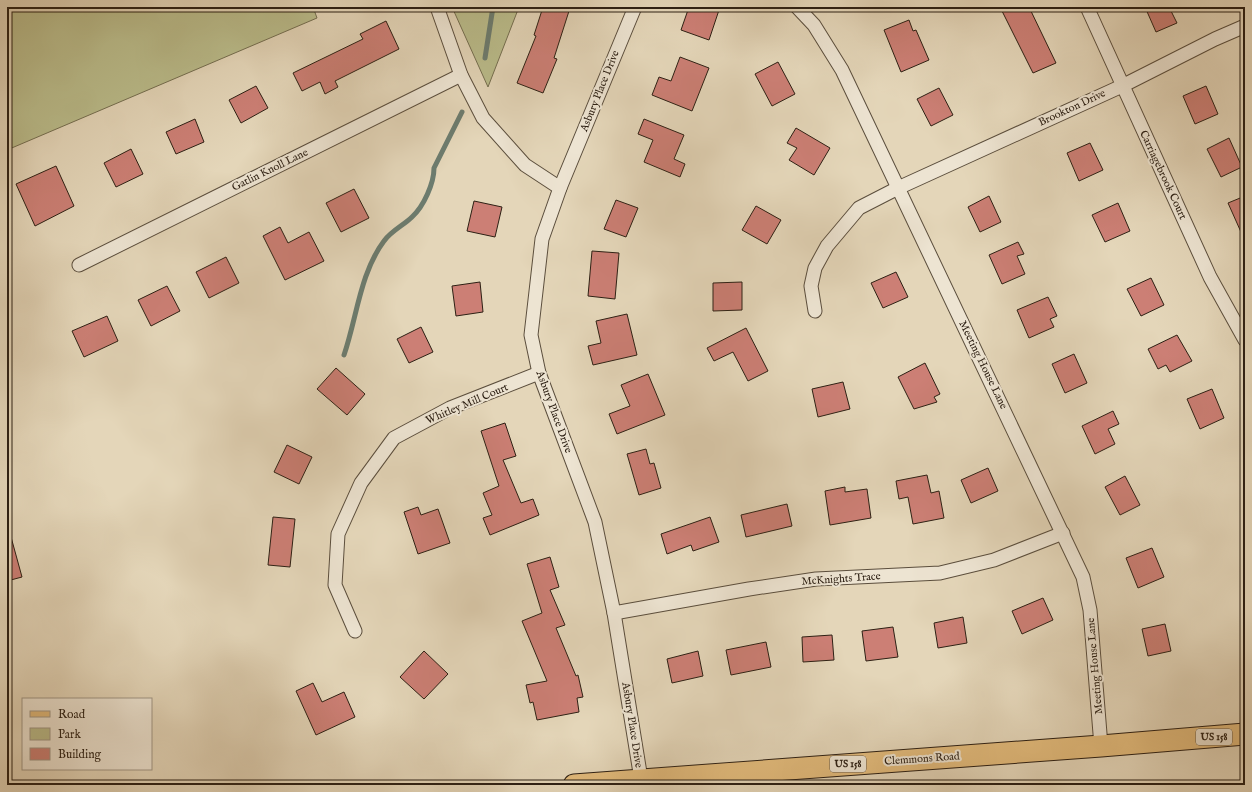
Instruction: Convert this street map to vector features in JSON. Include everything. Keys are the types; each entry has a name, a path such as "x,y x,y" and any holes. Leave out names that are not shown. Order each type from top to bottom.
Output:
{"main road":[{"name":"Clemmons Road","path":"574,785 1245,734"}],"street":[{"path":"437,7 461,75 483,118 525,165 560,188"},
{"name":"Asbury Place Drive","path":"634,7 560,188 542,239 531,335 538,374 595,522 614,613 641,779"},
{"name":"Meeting House Lane","path":"797,7 814,25 842,70 1083,577 1090,610 1101,746"},
{"name":"Carriagebrook Court","path":"1087,7 1210,277 1245,340"},
{"name":"Brookton Drive","path":"815,311 811,286 815,268 827,246 859,208 898,188 1122,86 1216,38 1245,26"},
{"name":"Gatlin Knoll Lane","path":"79,265 461,75"},
{"name":"Whitley Mill Court","path":"355,631 335,585 337,542 338,534 366,476 394,438 450,408 538,374"},
{"name":"McKnights Trace","path":"614,613 749,589 816,580 940,573 994,560 1063,533"}],"green space":[{"path":"7,7 313,7 317,18 7,150"},
{"path":"452,7 519,7 488,87"}],"building":[{"path":"543,7 555,7 569,11 554,58 557,59 543,93 517,83 536,36 534,35"},
{"path":"689,7 720,7 709,40 681,30"},
{"path":"1000,7 1029,7 1056,63 1033,73"},
{"path":"1145,7 1169,7 1177,23 1156,32"},
{"path":"909,20 913,31 916,30 929,60 901,72 884,30"},
{"path":"386,21 399,49 335,81 338,87 325,94 320,82 302,91 293,73 363,39 360,34"},
{"path":"680,57 709,68 692,111 652,95 659,77 671,81"},
{"path":"778,62 795,94 772,106 755,74"},
{"path":"256,86 268,108 241,123 229,100"},
{"path":"1206,86 1218,114 1195,124 1183,96"},
{"path":"939,88 953,115 931,126 917,99"},
{"path":"195,119 204,142 176,154 166,132"},
{"path":"644,119 684,135 674,159 685,164 680,177 644,162 653,140 638,134"},
{"path":"796,128 830,148 814,175 789,160 797,148 787,143"},
{"path":"1229,138 1242,167 1221,177 1207,149"},
{"path":"1090,143 1103,170 1079,181 1067,153"},
{"path":"131,149 143,174 116,187 104,163"},
{"path":"56,166 74,206 35,226 16,184"},
{"path":"354,189 369,218 341,232 326,203"},
{"path":"989,196 1001,222 980,232 968,207"},
{"path":"1245,196 1245,241 1228,203"},
{"path":"616,200 638,208 626,237 604,229"},
{"path":"474,201 502,207 495,237 467,231"},
{"path":"1118,203 1130,231 1105,242 1092,215"},
{"path":"756,206 781,220 767,244 742,230"},
{"path":"280,227 288,243 309,232 324,261 285,280 263,236"},
{"path":"1018,242 1024,254 1017,256 1025,274 1002,284 989,255"},
{"path":"592,251 619,253 615,299 588,296"},
{"path":"226,257 239,283 209,298 196,272"},
{"path":"896,272 908,297 883,308 871,283"},
{"path":"1151,278 1164,305 1141,316 1127,289"},
{"path":"480,282 483,312 456,316 452,286"},
{"path":"742,282 742,310 713,311 713,283"},
{"path":"167,286 180,311 151,326 138,300"},
{"path":"1048,297 1057,316 1050,319 1054,327 1029,338 1017,310"},
{"path":"627,314 637,355 593,365 588,346 601,343 596,321"},
{"path":"107,316 118,341 84,357 72,331"},
{"path":"421,327 433,352 409,363 397,339"},
{"path":"746,328 768,371 748,381 733,352 714,361 707,348"},
{"path":"1177,335 1192,361 1170,372 1166,365 1158,369 1148,349"},
{"path":"1074,354 1087,383 1065,393 1052,364"},
{"path":"925,363 940,394 934,397 937,402 914,409 898,377"},
{"path":"336,368 365,394 347,415 317,389"},
{"path":"648,374 665,415 617,434 609,414 630,406 621,385"},
{"path":"843,382 850,409 818,417 812,389"},
{"path":"1212,389 1224,418 1200,429 1187,399"},
{"path":"1113,411 1119,424 1108,429 1115,444 1095,454 1082,426"},
{"path":"505,423 516,456 503,460 521,503 533,499 539,515 490,535 483,518 492,515 483,493 499,486 481,431"},
{"path":"287,445 312,457 299,484 274,472"},
{"path":"646,449 650,464 654,463 661,488 639,495 627,454"},
{"path":"988,468 998,491 971,503 961,480"},
{"path":"927,475 931,493 939,491 944,518 913,524 908,497 899,499 896,481"},
{"path":"1125,476 1140,505 1120,515 1105,487"},
{"path":"845,487 845,492 867,489 871,518 830,525 825,491"},
{"path":"787,504 792,526 746,537 741,515"},
{"path":"418,507 421,515 438,509 450,543 418,554 404,512"},
{"path":"273,517 295,519 290,567 268,565"},
{"path":"710,517 719,542 693,551 691,545 667,554 661,534"},
{"path":"11,537 22,577 7,581 7,538"},
{"path":"1152,548 1164,577 1138,588 1126,558"},
{"path":"550,557 559,587 550,590 565,625 556,628 576,676 578,675 583,697 577,698 579,712 537,720 533,702 530,703 526,685 547,681 522,621 542,613 527,564"},
{"path":"1043,598 1053,620 1022,634 1012,611"},
{"path":"963,617 967,643 938,648 934,623"},
{"path":"1165,624 1171,651 1148,656 1142,629"},
{"path":"893,627 898,657 866,661 862,631"},
{"path":"832,635 834,660 803,662 802,637"},
{"path":"766,642 771,667 731,675 726,650"},
{"path":"424,651 448,674 424,699 400,677"},
{"path":"698,651 703,676 672,683 667,659"},
{"path":"313,683 322,702 344,692 355,717 316,735 296,691"}],"waterway":[{"path":"485,58 493,7"},
{"path":"344,355 369,267 387,237 412,217 424,201 434,174 434,168 462,112"}]}
